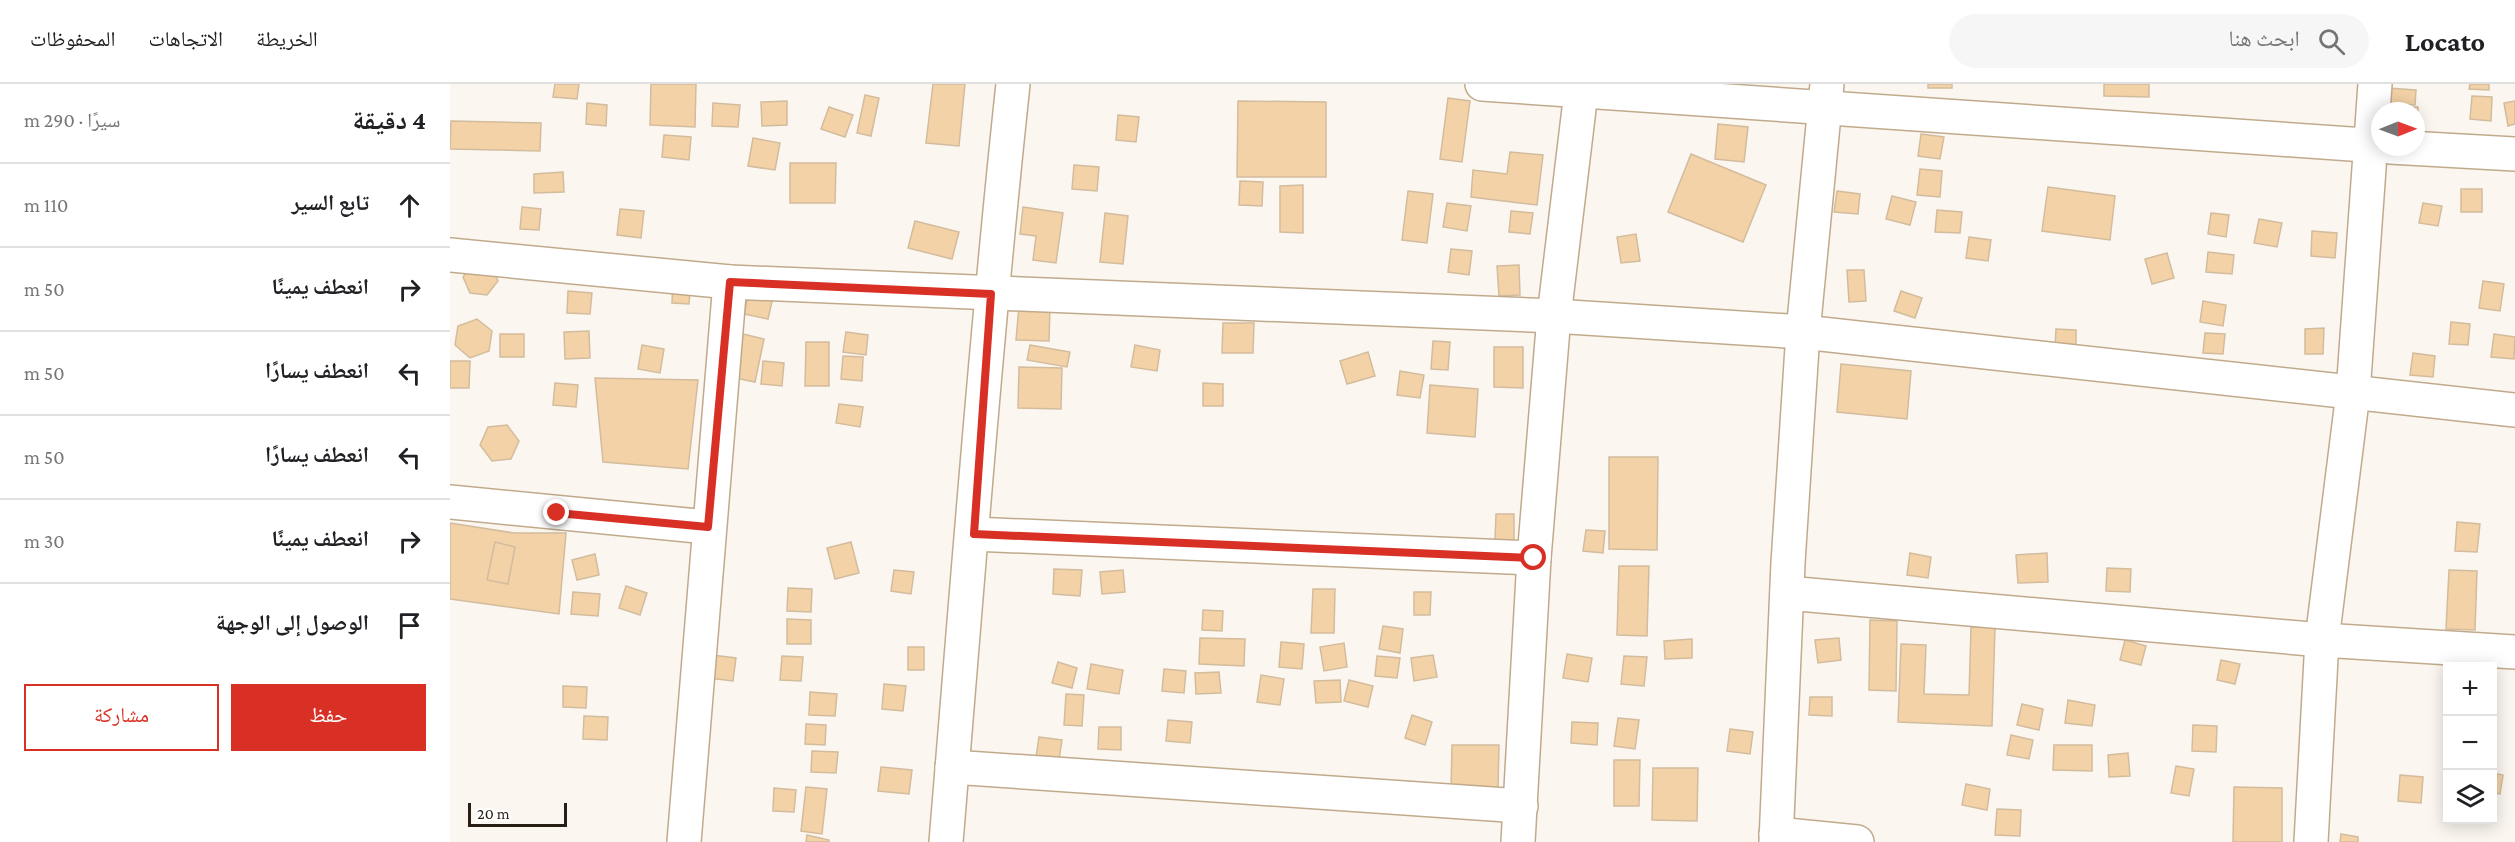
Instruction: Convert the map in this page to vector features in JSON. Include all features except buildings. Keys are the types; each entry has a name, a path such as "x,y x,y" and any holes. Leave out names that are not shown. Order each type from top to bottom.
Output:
{"street":[{"path":"946,842 974,534 991,294 1013,84"},
{"path":"1482,84 1826,96 2371,145"},
{"path":"2375,84 2376,102"},
{"path":"1518,842 1534,558 1554,316 1581,87"},
{"path":"1826,96 1803,333 1787,593 1776,838 1857,842"},
{"path":"2425,149 2515,154"},
{"path":"2312,842 2322,640 2353,393 2379,156"},
{"path":"450,255 730,282 1554,316 1803,333 2515,410"},
{"path":"684,842 708,527 730,282"},
{"path":"450,502 708,527"},
{"path":"974,534 1534,558"},
{"path":"1787,593 2322,640 2515,652"},
{"path":"952,767 1521,806"}],"route":[{"path":"557,513 708,527 730,282 991,294 974,534 1534,558"}]}
